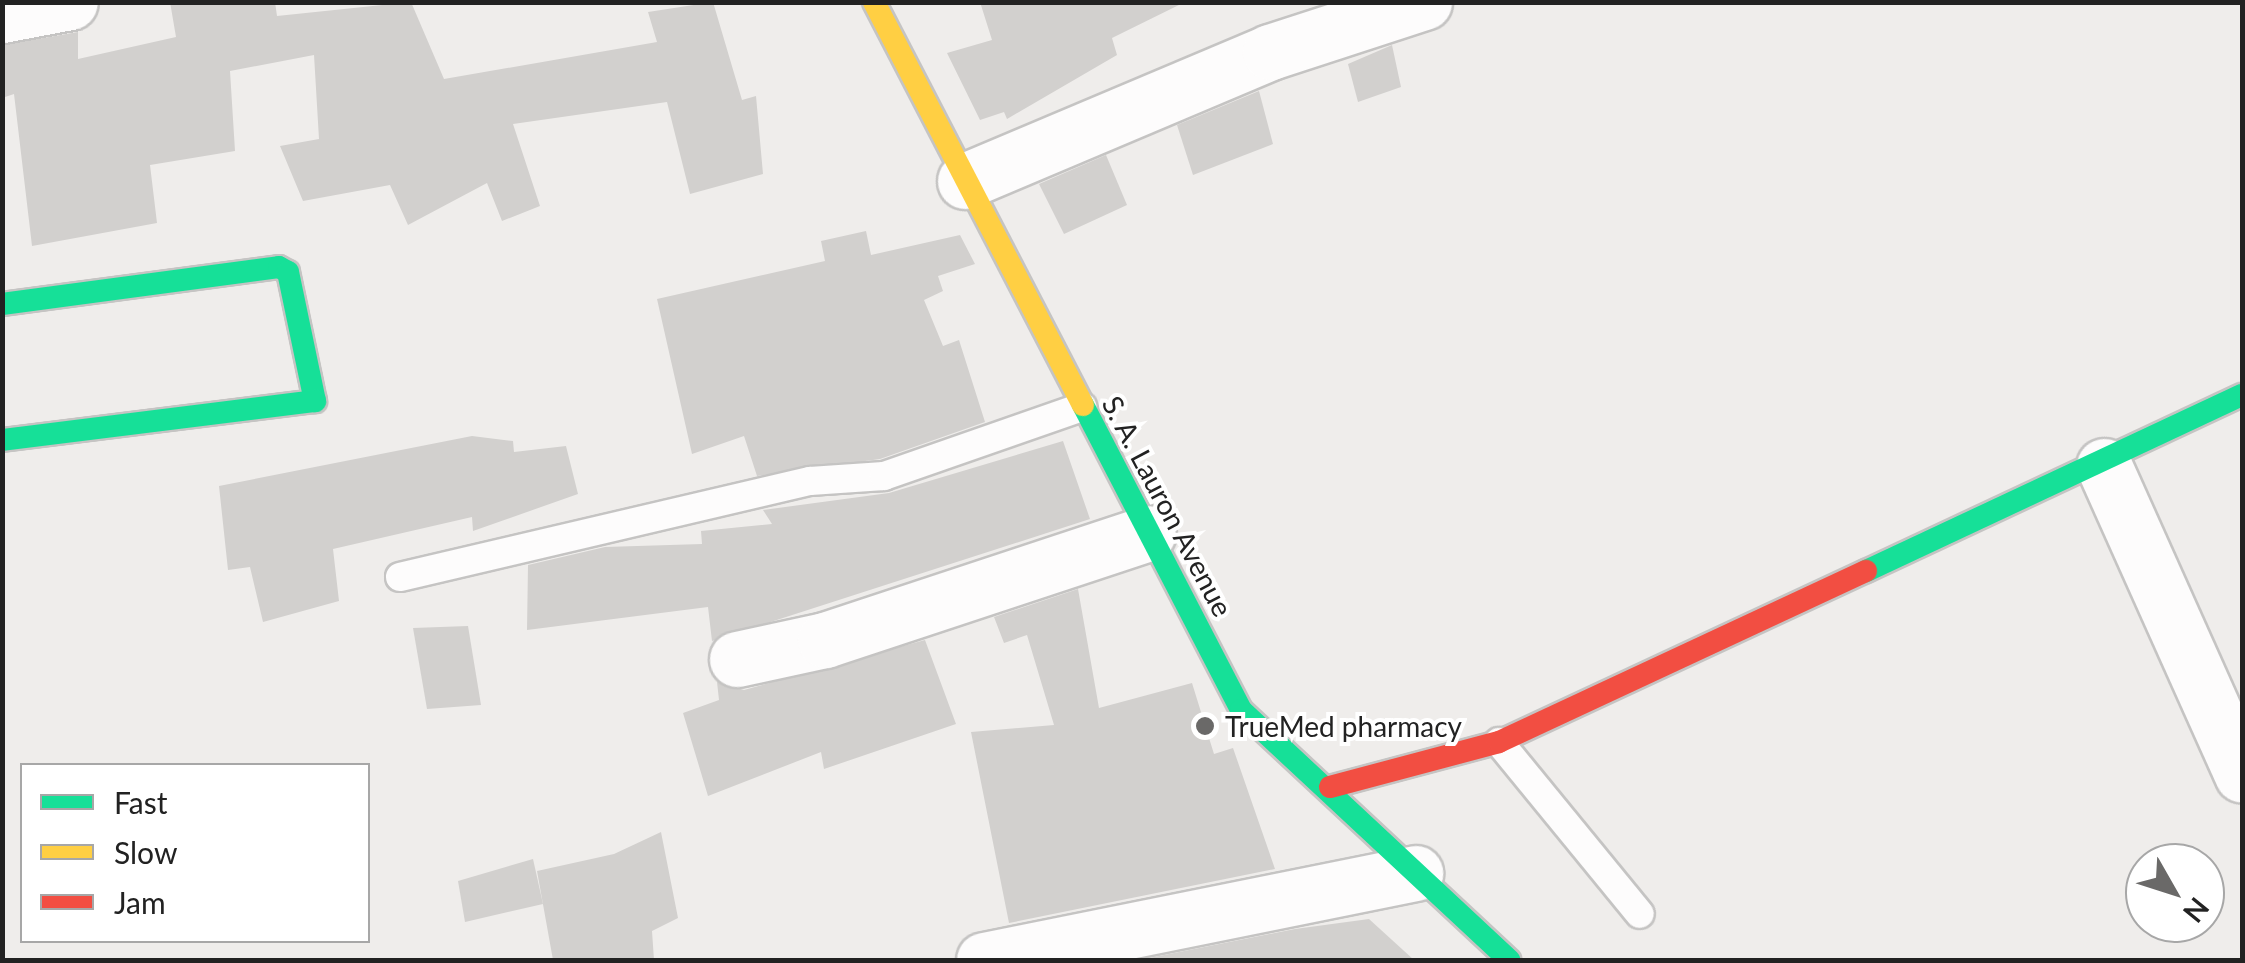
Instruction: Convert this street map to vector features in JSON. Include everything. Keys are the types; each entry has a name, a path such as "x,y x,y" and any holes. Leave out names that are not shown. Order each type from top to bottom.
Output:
{"main road":[{"name":"S. A. Lauron Avenue","path":"874,2 1242,710 1330,787 1415,873 1510,960"},
{"path":"2,304 279,267 288,272 315,401 2,440"},
{"path":"1330,787 1499,742 2104,466 2242,395"}],"street":[{"path":"2,15 70,2"},
{"path":"965,181 1270,52 1424,2"},
{"path":"2104,466 2242,774"},
{"path":"737,659 825,640 1148,533"},
{"path":"984,960 1415,873"}],"lane":[{"path":"400,577 810,481 884,476 1082,407"},
{"path":"1499,742 1640,914"}],"building":[{"path":"170,2 275,2 277,16 411,2 444,79 657,42 648,12 713,2 742,100 756,96 763,174 690,194 667,102 513,124 540,206 502,221 487,183 408,225 390,185 303,201 280,146 319,139 314,55 230,71 235,151 150,165 157,223 32,246 14,94 2,98 2,45 78,32 78,59 176,37"},
{"path":"980,2 1185,2 1112,38 1117,55 1007,119 1004,112 980,120 947,53 992,40"},
{"path":"1392,45 1401,87 1358,102 1348,64"},
{"path":"1259,91 1273,144 1193,175 1177,125"},
{"path":"1106,155 1127,205 1064,234 1039,184"},
{"path":"866,231 871,255 960,235 975,264 938,276 943,291 924,300 943,346 959,340 985,422 880,459 757,476 744,436 692,454 657,299 825,261 821,241"},
{"path":"472,436 513,441 514,452 566,446 578,494 473,531 472,517 333,549 339,601 263,622 250,567 228,570 219,486"},
{"path":"1063,441 1090,519 712,641 708,607 527,630 528,565 605,547 702,544 701,531 772,524 763,510 889,493"},
{"path":"1078,589 1099,708 1192,683 1214,754 1233,748 1275,869 1009,923 971,732 1054,725 1027,635 1004,643 994,617"},
{"path":"468,626 481,705 427,709 413,628"},
{"path":"925,640 956,724 824,769 821,752 708,796 683,713 719,700 717,682 744,690"},
{"path":"661,832 678,918 652,931 654,960 553,960 537,871 614,854"},
{"path":"533,859 543,904 465,922 458,881"},
{"path":"1369,919 1414,960 1139,960 1295,929"}],"traffic: fast":[{"path":"2,304 279,267 288,272 315,401 2,440"},
{"path":"1866,571 2242,395"},
{"path":"1083,405 1241,710 1509,960"}],"traffic: slow":[{"path":"874,2 1083,405"}],"traffic: jam":[{"path":"1330,787 1499,742 1866,571"}],"place":[{"name":"TrueMed pharmacy","path":"1205,726"}]}
